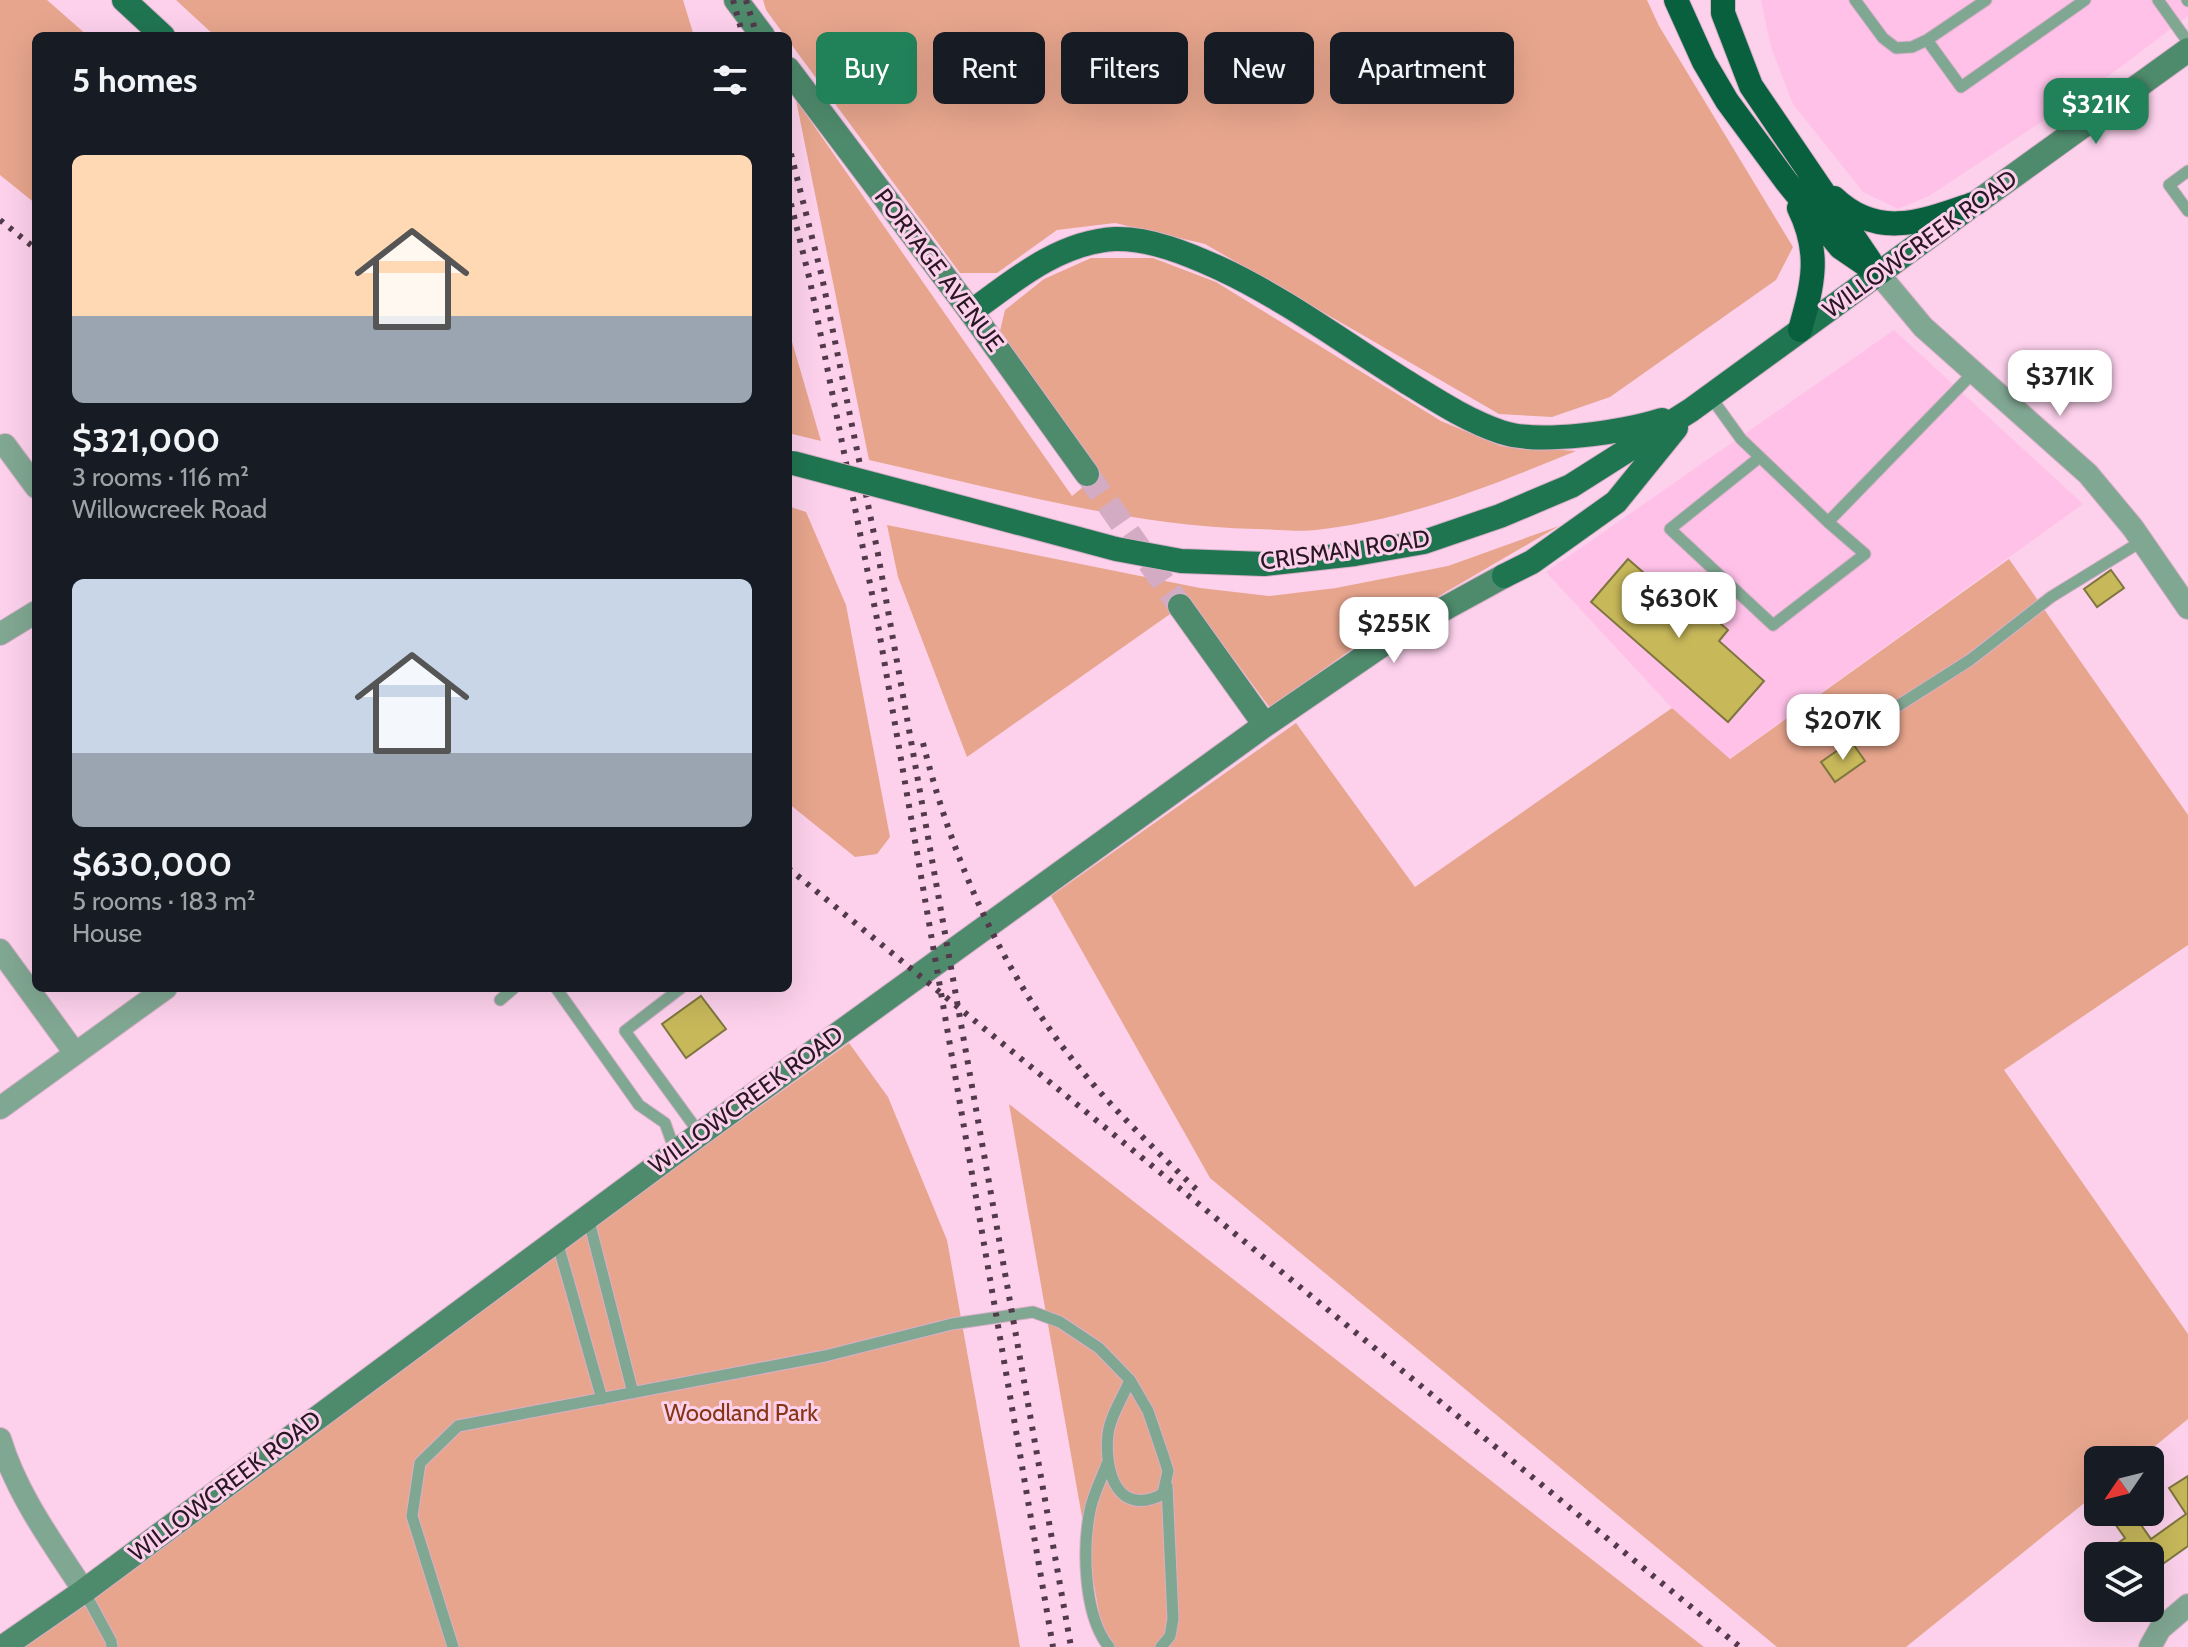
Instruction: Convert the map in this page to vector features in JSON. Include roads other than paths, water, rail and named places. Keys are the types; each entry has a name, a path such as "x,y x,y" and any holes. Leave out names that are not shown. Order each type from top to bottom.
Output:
{"highway":[{"path":"1676,0 1704,62 1727,101 1786,181 1840,247 1878,273"},
{"path":"1722,4 1751,86 1878,273"},
{"path":"1810,174 1840,203 1862,217 1882,222 1914,224 1976,203"},
{"path":"1786,181 1808,228 1814,258 1812,286 1800,330"}],"main road":[{"path":"124,0 159,32"},
{"name":"WILLOWCREEK ROAD","path":"1700,403 1976,203"},
{"path":"971,312 1023,273 1069,249 1115,239 1175,248 1246,281 1450,409 1503,433 1558,437 1637,428 1700,403"},
{"path":"1504,576 1532,562 1616,502 1700,403"},
{"name":"CRISMAN ROAD","path":"792,463 1142,554 1181,561 1264,564 1355,554 1424,542 1500,516 1571,486 1700,403"}],"street":[{"path":"736,0 760,32"},
{"name":"WILLOWCREEK ROAD","path":"1976,203 2188,50"},
{"name":"PORTAGE AVENUE","path":"792,74 971,312 1087,474"},
{"path":"1878,273 1923,327 2088,474 2142,541 2188,608"},
{"path":"5,445 32,482"},
{"name":"WILLOWCREEK ROAD","path":"3,1647 84,1591 675,1152 1265,725 1398,634 1504,576"},
{"path":"1180,606 1265,725"},
{"path":"0,634 32,614"},
{"path":"0,950 75,1053"},
{"path":"0,1108 160,992"},
{"path":"0,1439 7,1463 28,1506 84,1591"},
{"path":"2150,1647 2160,1629 2188,1605"}],"lane":[{"path":"1855,0 1883,38 1896,48 1912,47 1927,40 1986,0"},
{"path":"1927,40 1961,87 2085,0"},
{"path":"2158,0 2188,42"},
{"path":"2188,171 2169,185 2188,211"},
{"path":"1828,522 1974,372"},
{"path":"1700,403 1741,439 1760,457 1828,522 1865,554 1773,625 1670,529 1760,457"},
{"path":"1871,723 1970,660 2051,597 2142,541"},
{"path":"500,1000 509,992"},
{"path":"559,992 639,1105 665,1123 675,1152"},
{"path":"676,992 625,1031 700,1134"},
{"path":"588,1217 633,1393"},
{"path":"556,1240 602,1399"},
{"path":"453,1647 412,1516 420,1463 458,1426 825,1356 952,1324 1033,1312 1060,1322 1099,1348 1130,1380 1148,1411 1168,1471 1173,1619 1170,1636 1161,1647"},
{"path":"1130,1380 1108,1431 1110,1475 1123,1495 1135,1502 1152,1500 1163,1494 1167,1485"},
{"path":"1108,1461 1092,1503 1086,1565 1098,1633 1109,1647"},
{"path":"84,1591 112,1647"}],"tunnel":[{"path":"1087,474 1180,606"}],"railway":[{"path":"733,0 742,32"},
{"path":"746,0 756,32"},
{"path":"792,158 822,277 878,554 1071,1647"},
{"path":"792,208 810,281 877,619 1053,1647"},
{"path":"0,220 32,246"},
{"path":"923,743 946,822 976,899 1035,1008 1107,1100 1196,1189"},
{"path":"792,871 1740,1647"}],"park label":[{"name":"Woodland Park","path":"741,1413"}]}
